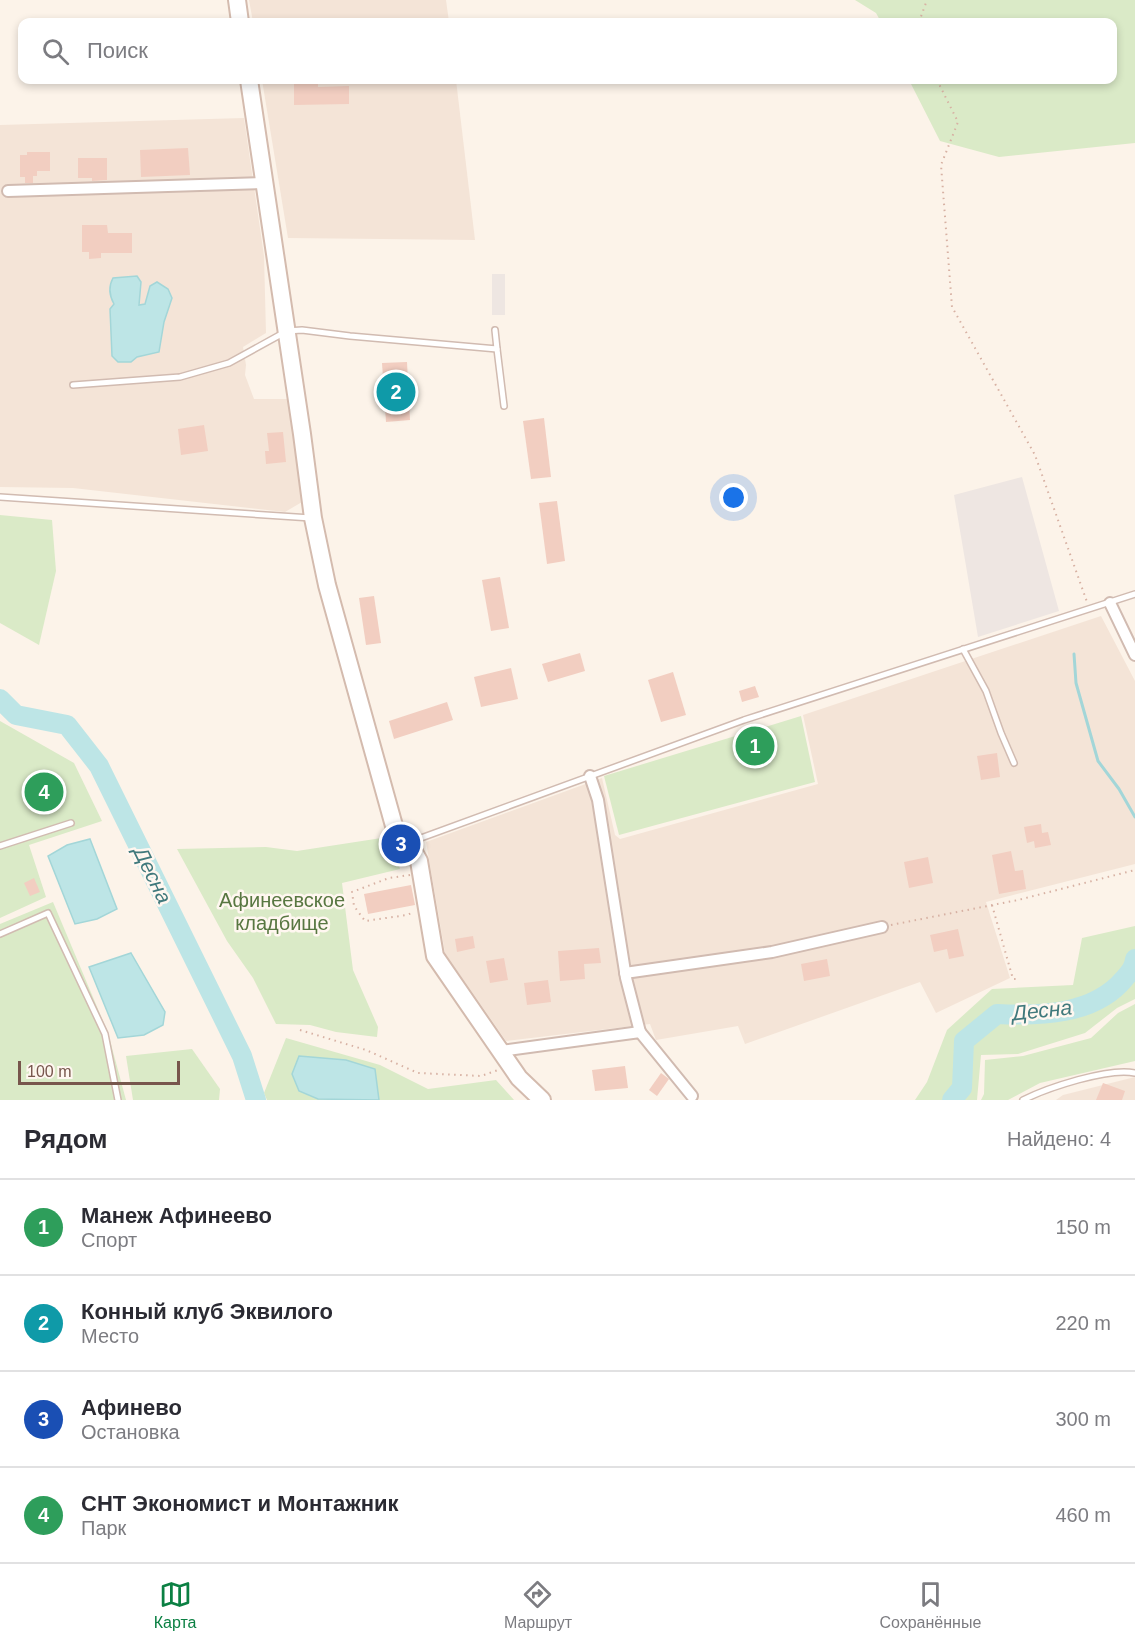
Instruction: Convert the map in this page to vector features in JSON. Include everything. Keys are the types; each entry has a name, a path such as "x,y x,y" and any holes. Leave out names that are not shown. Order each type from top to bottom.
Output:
{"street":[{"path":"237,0 239,18"},
{"path":"250,84 313,518 327,585 396,833 411,847 418,861 435,956 519,1078 542,1100"},
{"path":"9,191 265,183"},
{"path":"1110,603 1135,655"},
{"path":"590,777 598,800 626,973 640,1032 692,1096"},
{"path":"626,973 772,952 882,927"},
{"path":"501,1051 640,1032"}],"lane":[{"path":"73,385 180,377 229,363 287,331 302,330 497,349"},
{"path":"495,330 504,406"},
{"path":"0,497 313,518"},
{"path":"411,847 744,720 1135,594"},
{"path":"963,650 986,691 1014,763"},
{"path":"0,846 71,823"},
{"path":"0,934 48,913 105,1034 118,1100"},
{"path":"1023,1100 1043,1090 1117,1071 1135,1072"}],"path":[{"path":"920,18 927,0"},
{"path":"939,84 958,122 941,165 952,307 1035,455 1089,609"},
{"path":"411,847 405,867 411,877 389,878 368,884 352,892 354,906 365,921 407,915 416,911"},
{"path":"882,927 992,905 1135,870"},
{"path":"992,905 1013,979 1017,979"},
{"path":"300,1030 366,1050 418,1073 481,1076 511,1066"}],"shaded area":[{"path":"249,0 446,0 448,18 252,18"},
{"path":"263,84 456,84 475,240 288,238"},
{"path":"244,118 264,256 266,333 243,347 245,375 254,399 295,399 302,502 285,512 73,488 0,487 0,125"},
{"path":"492,274 505,274 505,315 492,315"},
{"path":"1022,477 1059,611 978,637 954,495"},
{"path":"1101,616 1135,681 1135,864 986,902 1010,978 936,1013 920,982 745,1044 738,1026 656,1040 650,1024 506,1041 445,953 426,842 602,778 615,835 620,839 818,784 803,715"},
{"path":"1135,1077 1135,1100 1056,1100 1063,1095"}],"green space":[{"path":"855,0 1135,0 1135,143 999,157 940,141 911,84 1117,84 1117,18 879,18 876,13"},
{"path":"0,515 52,520 56,571 39,645 0,623"},
{"path":"801,716 815,782 619,835 604,776"},
{"path":"0,721 74,763 102,821 29,845 46,897 0,918"},
{"name":"Афинеевское кладбище","path":"388,837 400,869 342,883 353,970 378,1027 377,1037 336,1032 310,1025 276,1024 253,978 227,941 177,849 266,847 297,851"},
{"path":"53,902 108,1033 126,1100 0,1100 0,924"},
{"path":"1135,926 1135,999 1117,1008 1085,1033 1018,1054 981,1055 977,1100 915,1100 927,1082 947,1030 992,989 1073,985 1082,938"},
{"path":"1135,1004 1135,1061 1040,1083 1008,1100 981,1100 984,1094 985,1060 1023,1056 1091,1038 1118,1013"},
{"path":"286,1038 380,1065 428,1089 496,1080 514,1100 267,1100 264,1093"},
{"path":"192,1049 220,1089 219,1100 133,1100 126,1056"}],"water":[{"path":"137,276 141,282 139,305 145,304 150,286 157,282 168,289 172,298 164,322 159,352 137,357 131,362 118,362 112,356 110,309 114,304 110,294 110,285 113,278"},
{"path":"90,839 117,909 97,919 75,924 48,856 67,845"},
{"path":"131,953 165,1012 163,1025 144,1035 118,1038 89,967"},
{"path":"299,1056 346,1060 375,1069 379,1100 318,1099 299,1091 292,1074"}],"building":[{"path":"294,84 318,84 318,87 349,86 349,104 294,105"},
{"path":"188,148 190,175 141,177 140,150"},
{"path":"27,152 50,152 50,171 37,171 37,176 33,176 33,183 25,183 25,177 20,177 20,155 27,155"},
{"path":"78,158 107,158 107,180 92,181 92,178 78,178"},
{"path":"82,225 107,225 108,233 132,233 132,253 101,253 101,258 89,259 89,252 82,252"},
{"path":"407,362 410,420 386,422 382,363"},
{"path":"544,418 551,477 531,479 523,421"},
{"path":"204,425 208,451 181,455 178,429"},
{"path":"283,432 286,462 266,464 265,451 269,451 267,433"},
{"path":"557,501 565,561 547,564 539,503"},
{"path":"500,577 509,628 491,631 482,580"},
{"path":"374,596 381,643 366,645 359,598"},
{"path":"580,653 585,671 548,682 542,664"},
{"path":"511,668 518,699 481,707 474,677"},
{"path":"673,672 686,715 661,722 648,680"},
{"path":"755,686 759,697 742,702 739,691"},
{"path":"447,702 453,720 394,739 389,721"},
{"path":"997,753 1000,777 981,780 977,756"},
{"path":"1041,824 1042,833 1048,832 1051,845 1035,848 1034,841 1027,843 1024,827"},
{"path":"1011,851 1015,871 1023,870 1026,889 999,894 992,855"},
{"path":"928,857 933,883 909,888 904,862"},
{"path":"34,878 40,892 30,896 24,883"},
{"path":"411,885 415,905 368,914 364,894"},
{"path":"958,929 964,956 949,959 947,949 934,952 930,935"},
{"path":"473,936 475,948 457,952 455,939"},
{"path":"599,948 601,963 584,964 585,979 560,981 558,951"},
{"path":"504,958 508,980 490,983 486,961"},
{"path":"827,959 830,976 804,981 801,964"},
{"path":"548,980 551,1002 527,1005 524,983"},
{"path":"625,1066 628,1088 595,1091 592,1070"},
{"path":"661,1073 669,1079 657,1096 649,1090"},
{"path":"1103,1083 1125,1091 1122,1100 1096,1100"}],"waterway":[{"path":"1074,654 1076,683 1098,761 1119,789 1135,817"},
{"name":"Десна","path":"0,699 16,715 67,725 99,766 242,1056 256,1100"},
{"name":"Десна","path":"952,1100 962,1088 964,1041 997,1014 1065,1011 1098,1000 1124,979 1134,965 1135,959"}],"place":[{"name":"Конный клуб Эквилого","path":"396,392"},
{"name":"Манеж Афинеево","path":"755,746"},
{"name":"СНТ Экономист и Монтажник","path":"44,792"},
{"name":"Афинево","path":"401,844"}]}
